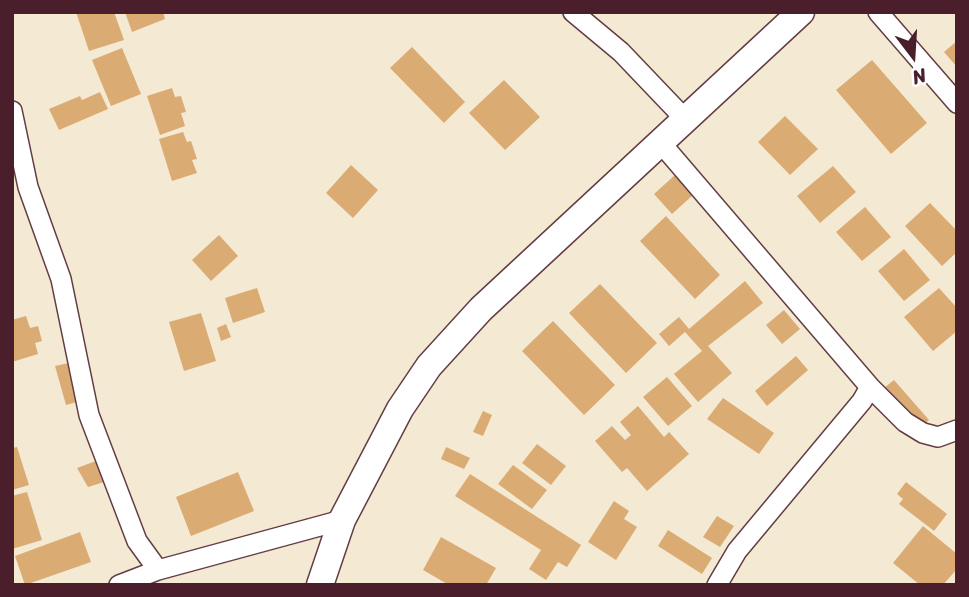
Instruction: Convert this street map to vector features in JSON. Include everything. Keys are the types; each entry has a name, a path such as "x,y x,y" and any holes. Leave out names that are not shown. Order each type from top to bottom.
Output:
{"street":[{"path":"573,12 621,52 684,118"},
{"path":"320,585 342,520 400,409 429,366 481,309 801,12"},
{"path":"878,12 957,103"},
{"path":"12,111 27,187 61,279 89,415 137,541 158,570"},
{"path":"660,142 870,387 905,422 923,433 938,437 957,430"},
{"path":"716,585 737,551 862,401 870,387"},
{"path":"119,585 158,570 342,520"}],"building":[{"path":"76,12 114,12 124,40 89,51"},
{"path":"125,12 163,12 165,19 132,32"},
{"path":"957,41 957,67 944,52"},
{"path":"412,47 465,102 444,123 390,68"},
{"path":"122,48 141,94 111,106 92,60"},
{"path":"872,60 927,123 891,154 836,90"},
{"path":"504,80 540,117 505,150 469,113"},
{"path":"172,88 175,97 181,96 186,112 181,113 185,126 160,135 147,96"},
{"path":"100,92 108,109 59,130 49,109 80,96 82,100"},
{"path":"785,116 818,149 790,175 758,142"},
{"path":"183,132 187,142 191,141 197,159 192,160 197,173 172,181 159,139"},
{"path":"351,165 378,190 353,218 326,193"},
{"path":"833,166 856,192 820,223 797,196"},
{"path":"675,175 693,195 672,214 654,194"},
{"path":"930,203 957,231 957,252 942,266 905,226"},
{"path":"865,207 891,237 862,261 836,232"},
{"path":"666,216 720,275 695,299 640,241"},
{"path":"219,235 238,256 211,281 192,260"},
{"path":"904,249 930,280 904,301 878,271"},
{"path":"745,281 763,303 708,346 732,373 698,402 674,374 702,351 685,332 669,346 659,334 679,317 689,329"},
{"path":"600,284 657,343 626,373 569,313"},
{"path":"257,288 265,312 233,323 225,298"},
{"path":"939,288 957,308 957,331 933,351 904,317"},
{"path":"784,310 800,329 782,344 766,325"},
{"path":"201,313 216,361 184,371 169,322"},
{"path":"26,316 30,328 38,326 42,341 35,343 38,354 12,362 12,320"},
{"path":"553,321 615,385 584,415 522,351"},
{"path":"226,324 231,337 221,341 217,328"},
{"path":"796,356 808,370 767,406 755,391"},
{"path":"73,362 84,400 66,405 55,366"},
{"path":"667,377 692,406 668,426 643,397"},
{"path":"894,380 929,420 919,429 884,388"},
{"path":"723,398 774,433 759,454 707,419"},
{"path":"638,406 664,437 669,432 689,454 647,491 627,468 622,472 595,441 612,426 625,440 631,435 620,422"},
{"path":"483,411 492,415 483,436 473,432"},
{"path":"537,444 566,466 551,485 522,463"},
{"path":"17,447 29,485 12,490 12,448"},
{"path":"446,447 470,458 464,469 441,459"},
{"path":"96,461 104,482 88,487 77,468"},
{"path":"513,465 547,490 532,509 498,484"},
{"path":"238,472 254,511 191,536 176,497"},
{"path":"470,474 581,545 567,567 558,562 546,580 529,569 541,550 455,496"},
{"path":"906,482 947,514 934,531 899,504 903,499 897,494"},
{"path":"27,492 42,540 12,549 12,496"},
{"path":"614,501 629,511 624,519 637,527 616,560 588,542"},
{"path":"717,516 734,526 720,547 703,537"},
{"path":"923,526 957,554 957,569 943,585 920,585 893,563"},
{"path":"668,530 712,558 702,574 658,546"},
{"path":"80,532 91,562 25,585 15,556"},
{"path":"441,537 496,568 486,585 449,585 423,570"}]}
